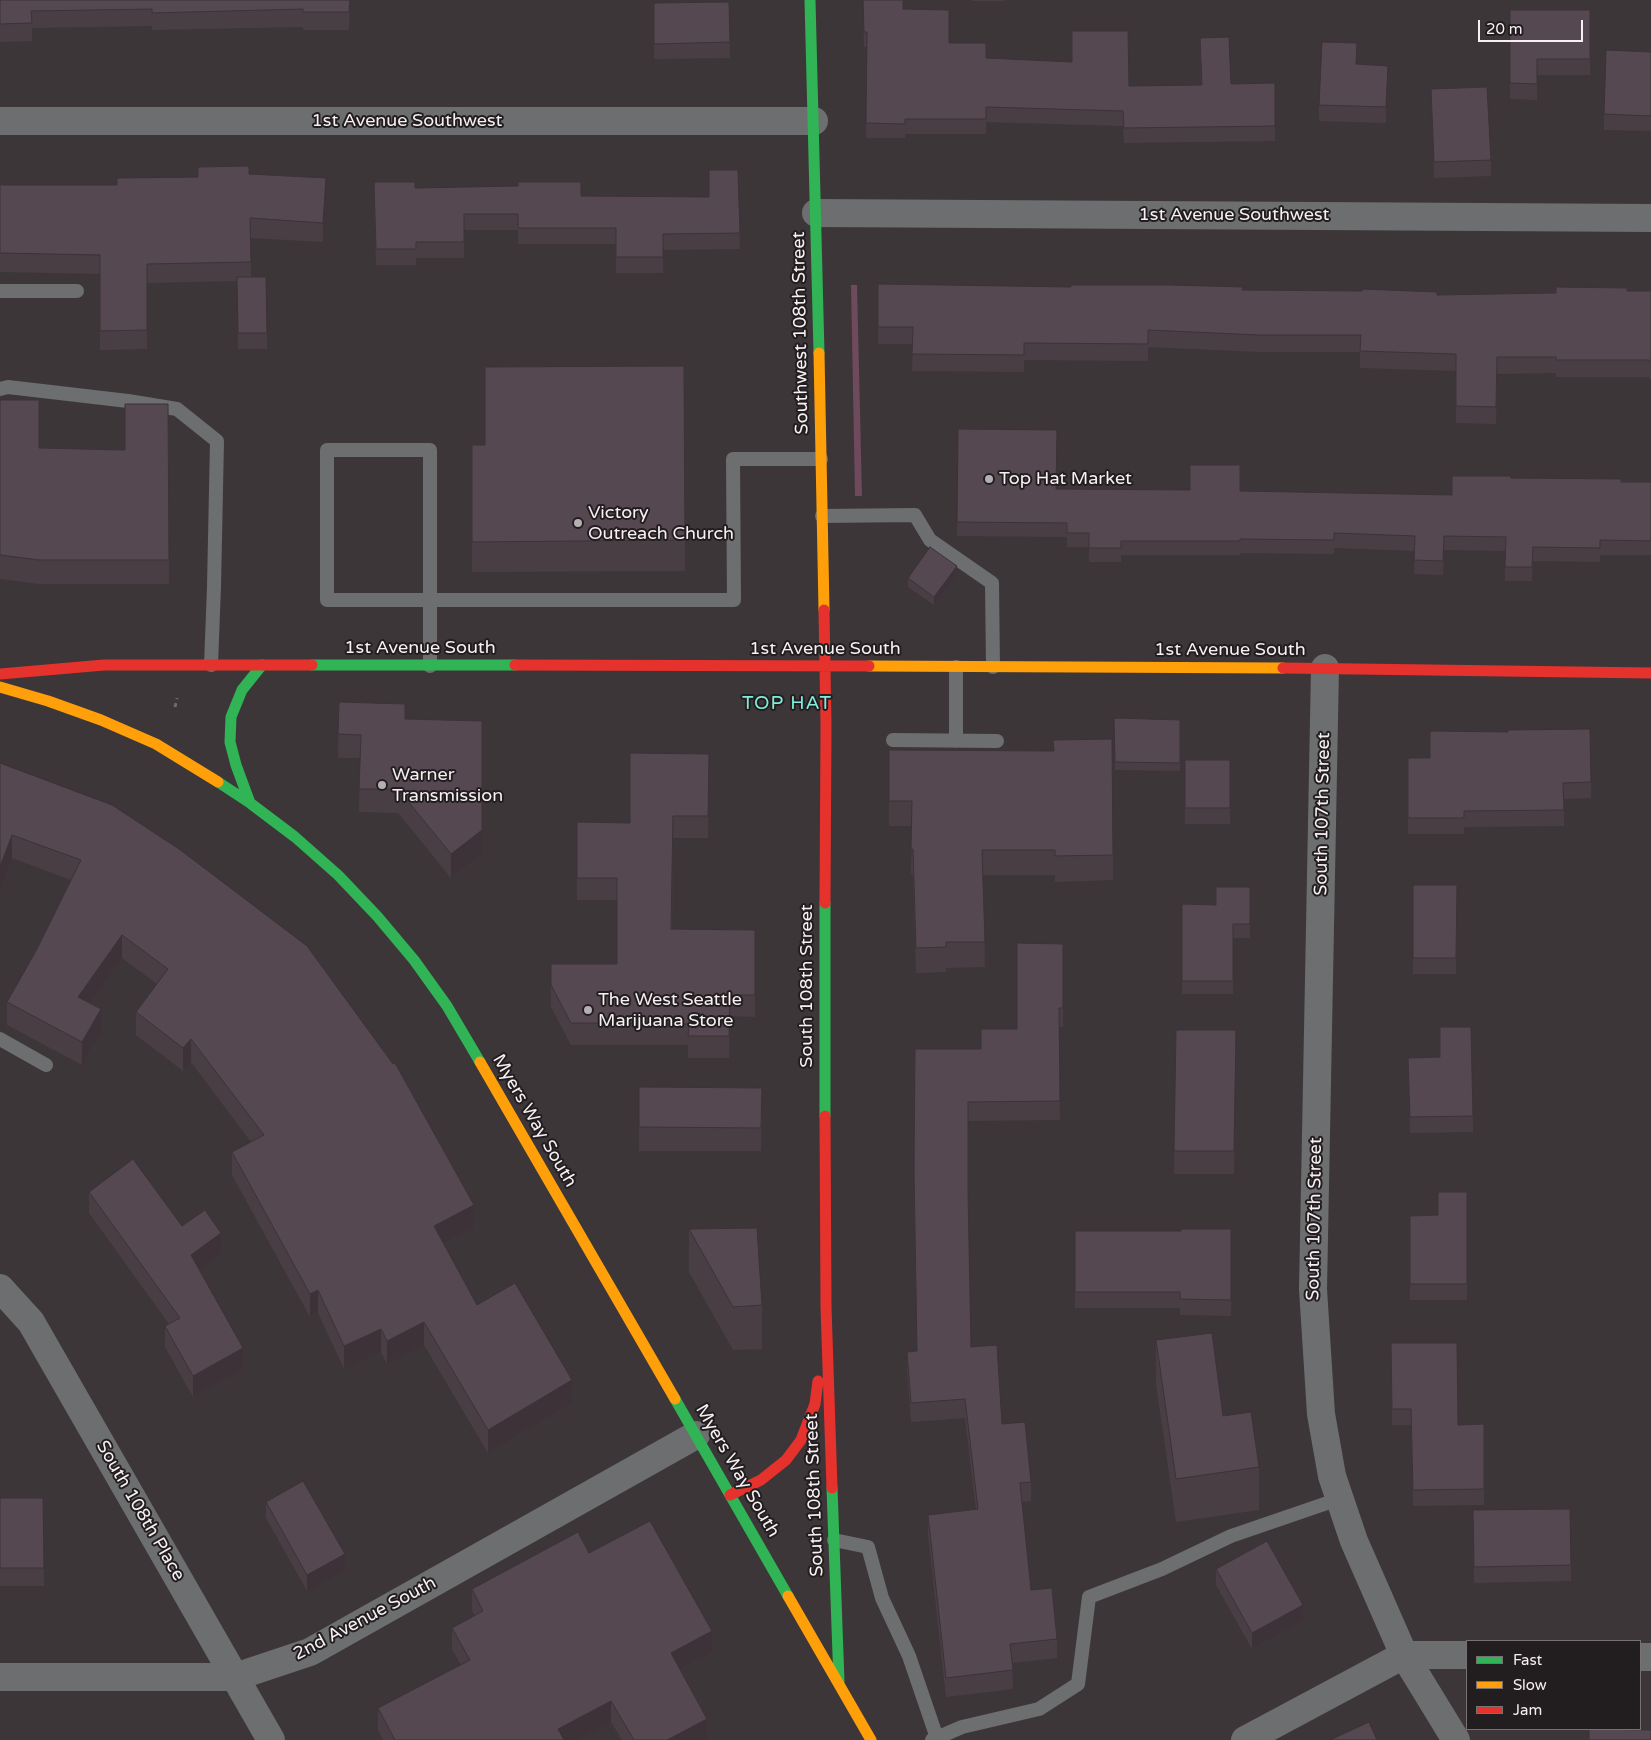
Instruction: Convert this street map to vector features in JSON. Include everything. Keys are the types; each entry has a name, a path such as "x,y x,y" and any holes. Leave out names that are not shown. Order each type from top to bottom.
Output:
{"street":[{"name":"Southwest 108th Street","path":"810,0 825,666"},
{"name":"1st Avenue Southwest","path":"0,121 814,121"},
{"name":"1st Avenue Southwest","path":"816,212 1651,218"},
{"name":"1st Avenue South","path":"0,674 104,665 1325,668 1651,673"},
{"path":"250,803 230,742 231,717 242,690 262,665"},
{"name":"South 108th Street","path":"825,666 824,1044 826,1307 838,1682"},
{"name":"South 107th Street","path":"1325,668 1313,1290 1321,1414 1332,1476 1354,1541 1404,1655 1456,1740"},
{"name":"Myers Way South","path":"0,687 57,704 101,720 156,744 203,772 250,803 295,837 338,875 377,916 408,953 447,1006 871,1740"},
{"name":"South 108th Place","path":"0,1288 31,1322 271,1740"},
{"name":"South 108th Street","path":"730,1495 761,1480 786,1460 801,1440 815,1404 826,1307"},
{"name":"2nd Avenue South","path":"0,1677 235,1677 310,1652 696,1436"},
{"path":"1245,1740 1404,1655 1466,1655"}],"lane":[{"path":"0,292 77,292"},
{"path":"0,389 8,386 177,409 217,441 211,665"},
{"path":"430,666 430,600 430,450 327,450 327,600 430,600 734,600 733,459 821,459"},
{"path":"822,516 915,515 930,540 992,583 993,667"},
{"path":"956,667 956,741"},
{"path":"893,740 997,741"},
{"path":"0,1039 46,1065"},
{"path":"834,1540 868,1547 882,1598 909,1656 935,1739 962,1727 1039,1709 1078,1684 1089,1597 1162,1569 1232,1536 1339,1499"}],"shaded area":[{"path":"851,285 857,285 862,496 855,496"}],"building":[{"path":"0,0 350,0 349,12 303,12 303,9 152,13 152,9 31,11 32,23 0,24"},
{"path":"863,0 903,0 903,9 949,10 949,43 986,43 986,58 1072,62 1072,31 1128,31 1129,86 1202,85 1200,38 1229,37 1231,84 1275,83 1275,126 1124,128 1123,111 986,107 986,119 905,119 905,124 866,123 867,32 864,32"},
{"path":"729,2 730,42 654,44 654,3"},
{"path":"1510,10 1590,10 1590,59 1537,59 1537,84 1510,83"},
{"path":"1322,42 1357,43 1356,64 1388,66 1386,107 1319,105"},
{"path":"1606,50 1651,52 1651,116 1604,114"},
{"path":"1487,87 1491,160 1434,162 1431,89"},
{"path":"249,166 249,174 326,178 323,223 250,218 251,262 147,264 147,330 100,331 100,255 0,253 0,185 117,185 117,178 198,177 198,167"},
{"path":"709,170 738,170 740,233 663,234 663,257 616,257 616,228 518,228 518,214 464,214 464,242 416,242 416,249 376,249 375,182 415,182 415,188 518,186 518,182 581,182 581,196 709,197"},
{"path":"237,277 266,277 267,333 238,333"},
{"path":"878,284 1071,287 1071,285 1170,285 1243,287 1242,290 1362,291 1362,289 1437,292 1437,295 1556,293 1556,287 1627,288 1627,291 1651,291 1651,362 1649,360 1556,360 1556,357 1497,357 1496,407 1456,406 1456,354 1360,351 1361,335 1259,335 1148,330 1148,344 1024,343 1024,355 912,354 913,327 878,327"},
{"name":"Victory Outreach Church","path":"684,366 685,540 472,542 472,445 485,445 485,367"},
{"path":"0,400 39,400 39,448 125,450 125,404 168,404 169,560 39,560 0,555"},
{"path":"958,429 1057,430 1056,489 1190,490 1190,465 1240,465 1240,491 1452,495 1452,476 1621,479 1621,482 1651,482 1651,541 1600,540 1600,548 1533,547 1532,567 1505,567 1506,537 1444,536 1443,561 1414,560 1415,536 1334,533 1334,540 1121,541 1121,548 1089,548 1089,533 1067,533 1067,523 957,522"},
{"path":"930,547 957,566 934,597 908,578"},
{"path":"339,702 405,704 405,719 482,721 482,830 451,854 398,789 359,789 361,735 338,734"},
{"path":"1114,718 1180,720 1180,763 1115,762"},
{"path":"1590,729 1591,782 1563,783 1564,810 1464,811 1464,818 1408,818 1408,758 1430,758 1430,731 1508,732 1508,730"},
{"path":"1112,739 1113,855 1055,856 1055,850 982,850 985,942 946,942 946,947 916,948 913,849 911,849 912,801 889,801 889,750 1054,751 1053,740"},
{"path":"630,753 709,754 708,816 673,816 671,929 755,930 755,995 730,995 729,1036 688,1036 689,1024 571,1023 551,985 551,964 617,964 617,878 577,878 577,822 630,823"},
{"path":"1185,760 1230,760 1230,808 1185,808"},
{"path":"0,763 112,805 179,849 307,946 393,1064 395,1063 474,1205 434,1226 477,1305 515,1283 572,1380 488,1430 424,1322 387,1341 381,1329 344,1346 318,1290 310,1294 232,1152 264,1135 191,1039 183,1048 136,1012 168,969 122,935 78,997 101,1009 82,1042 7,1002 36,951 81,860 12,835 0,867"},
{"path":"1413,885 1457,885 1456,958 1413,958"},
{"path":"1216,887 1250,887 1250,924 1233,924 1233,981 1182,981 1182,904 1216,905"},
{"path":"1017,943 1063,944 1063,1008 1059,1008 1060,1101 968,1102 971,1347 997,1345 1002,1424 1025,1422 1031,1482 1020,1483 1031,1590 1052,1588 1057,1639 1010,1644 1013,1670 946,1678 928,1515 978,1509 965,1399 911,1403 907,1352 917,1351 914,1170 915,1049 981,1049 981,1029 1017,1029"},
{"path":"1440,1027 1471,1027 1473,1116 1410,1117 1408,1058 1440,1057"},
{"path":"1176,1030 1236,1030 1234,1151 1174,1151"},
{"path":"639,1087 762,1088 761,1128 639,1127"},
{"path":"133,1159 182,1226 205,1210 221,1233 191,1255 243,1348 193,1376 165,1326 180,1318 89,1192"},
{"path":"1438,1192 1467,1192 1467,1284 1410,1284 1410,1216 1438,1215"},
{"path":"757,1228 762,1305 733,1307 689,1229"},
{"path":"1181,1229 1231,1229 1231,1300 1180,1299 1180,1292 1075,1292 1075,1231 1181,1231"},
{"path":"1212,1333 1223,1416 1251,1412 1259,1467 1176,1479 1156,1340"},
{"path":"1391,1343 1457,1343 1458,1425 1484,1424 1484,1489 1413,1490 1411,1409 1392,1409"},
{"path":"303,1481 345,1554 307,1575 266,1502"},
{"path":"0,1498 43,1498 44,1568 0,1568"},
{"path":"1570,1509 1571,1565 1474,1567 1473,1510"},
{"path":"650,1521 712,1631 671,1653 707,1719 667,1740 634,1740 611,1701 558,1729 564,1740 395,1740 378,1708 470,1660 452,1628 483,1611 472,1589 578,1532 589,1553"},
{"path":"1267,1541 1303,1605 1252,1633 1216,1569"},
{"path":"1369,1722 1377,1740 1330,1740"},
{"path":"1589,1730 1651,1730 1651,1740 1589,1740"}],"traffic: fast":[{"path":"810,0 819,353"},
{"path":"250,803 230,742 231,717 242,690 262,665"},
{"path":"312,665 515,665"},
{"path":"218,782 250,803 295,837 338,875 377,916 414,960 447,1006 480,1062"},
{"path":"825,903 825,1116"},
{"path":"675,1399 788,1596"},
{"path":"832,1488 839,1682"}],"traffic: slow":[{"path":"819,353 824,610"},
{"path":"869,666 1283,668"},
{"path":"0,687 48,701 101,720 156,744 218,782"},
{"path":"480,1062 675,1399"},
{"path":"788,1596 871,1740"}],"traffic: jam":[{"path":"824,610 826,725 825,903"},
{"path":"0,674 104,665 312,665"},
{"path":"515,665 869,666"},
{"path":"1283,668 1651,673"},
{"path":"825,1116 826,1307 832,1488"},
{"path":"730,1495 761,1480 786,1460 801,1440 815,1404 818,1381"}],"place":[{"name":"Top Hat Market","path":"989,479"},
{"name":"Victory Outreach Church","path":"578,523"},
{"name":"Warner Transmission","path":"382,785"},
{"name":"The West Seattle Marijuana Store","path":"588,1010"}],"district":[{"name":"TOP HAT","path":"787,704"}]}
